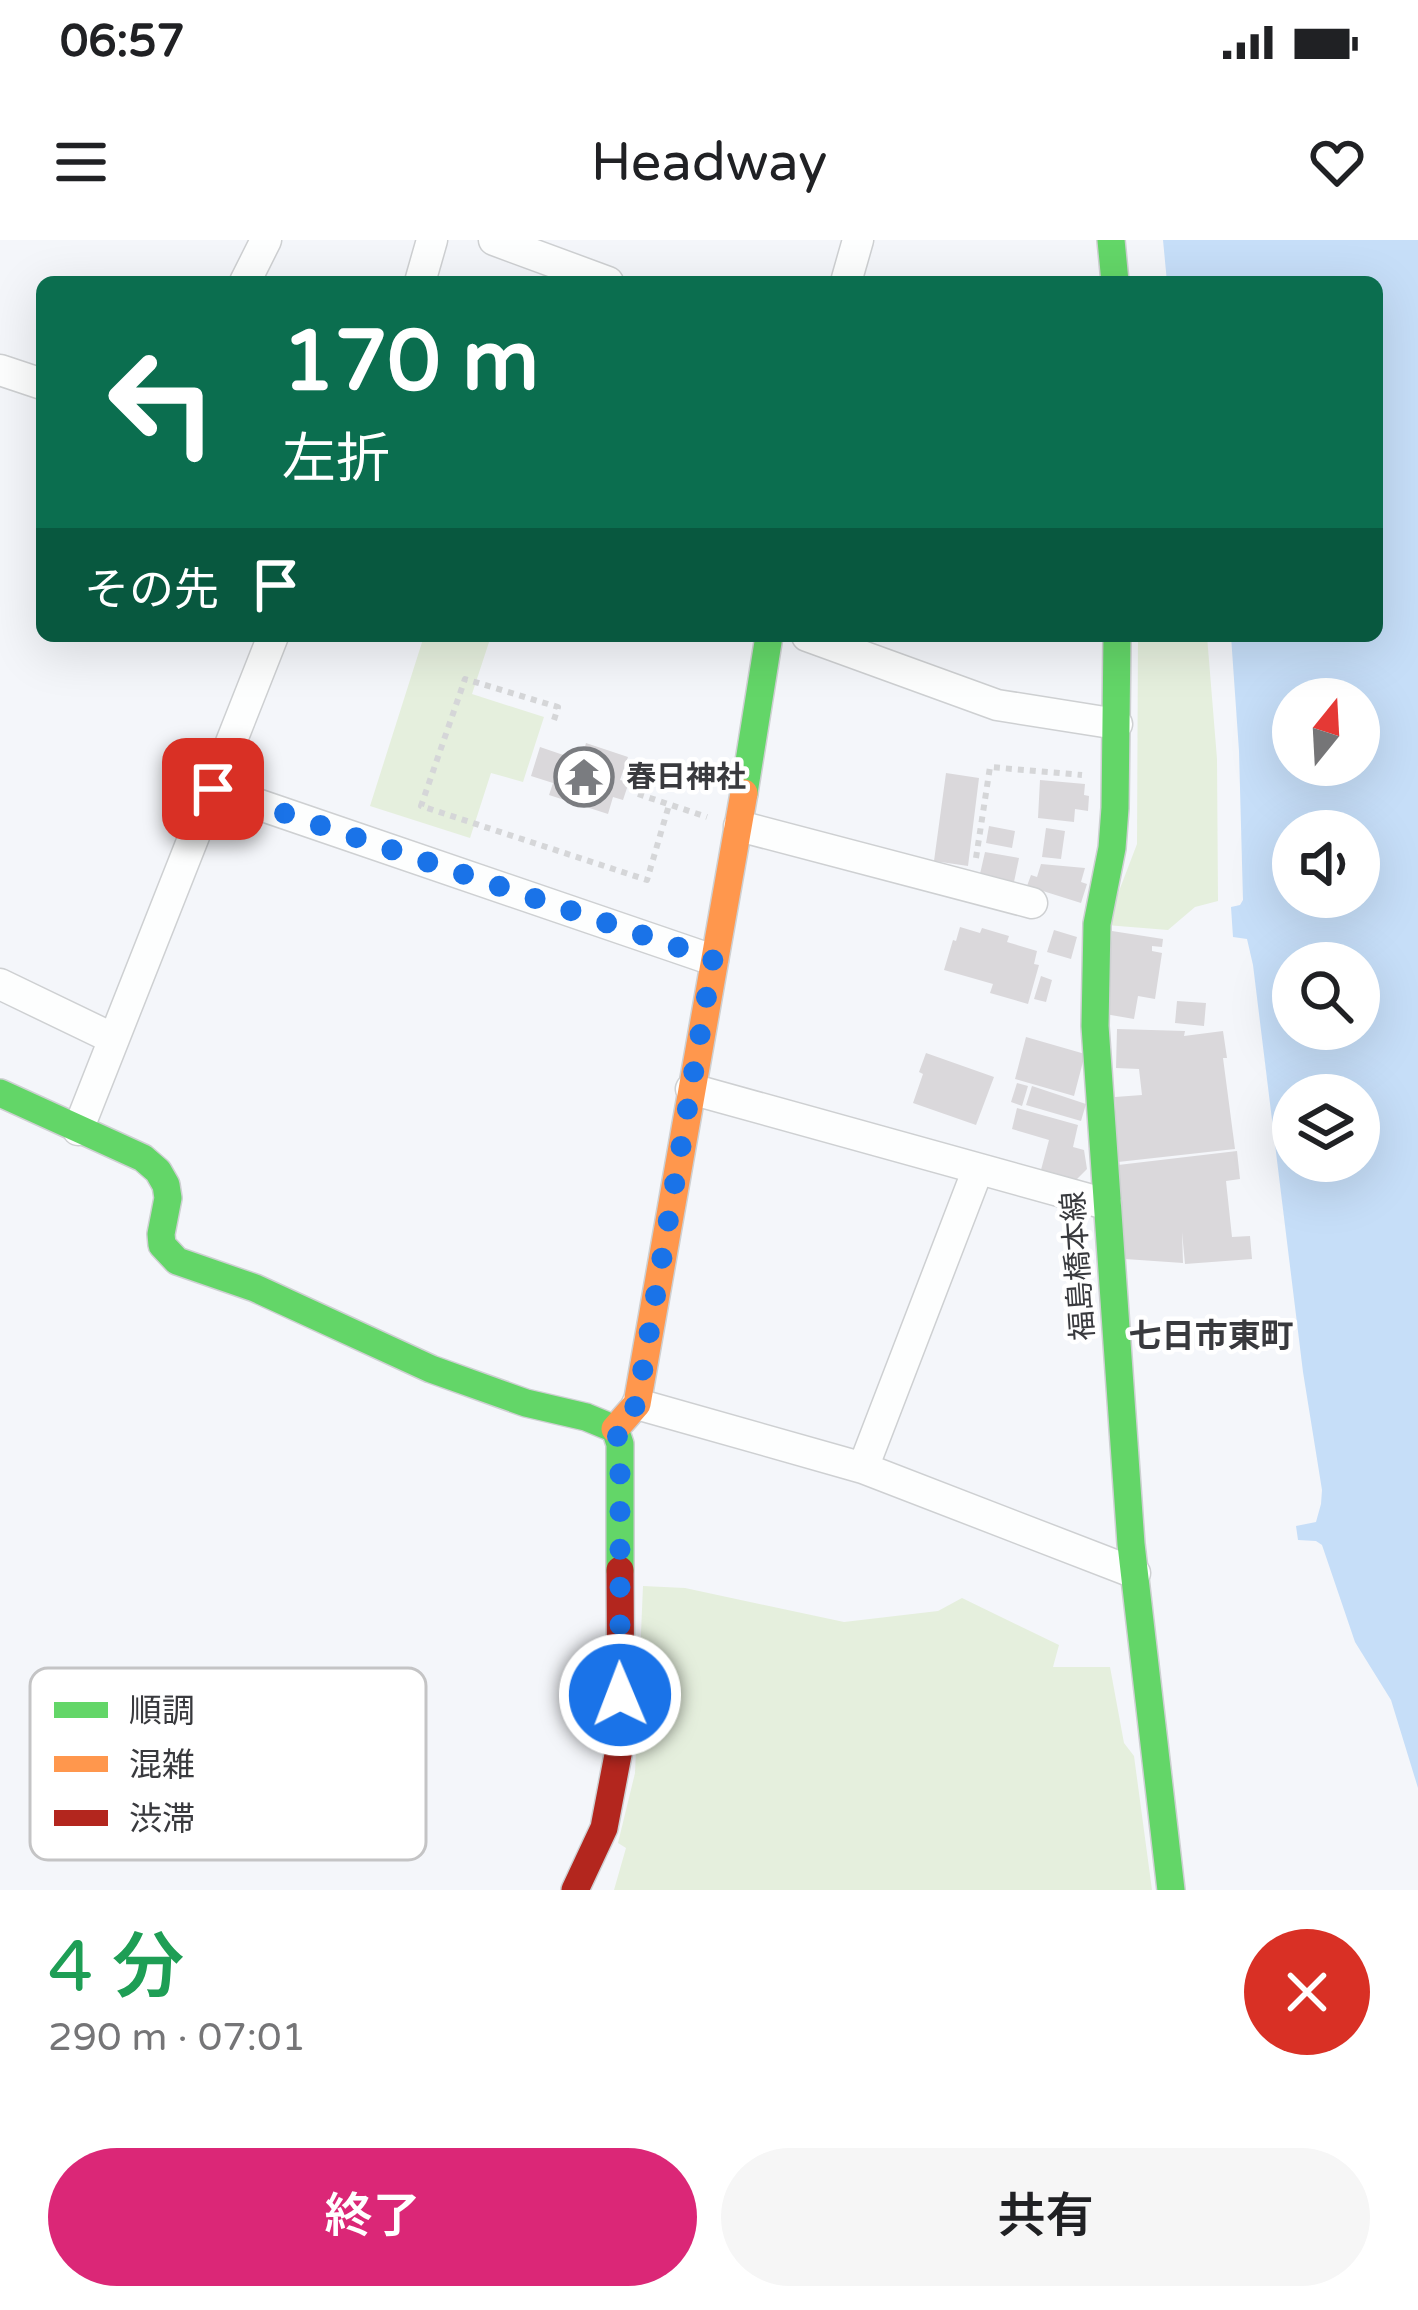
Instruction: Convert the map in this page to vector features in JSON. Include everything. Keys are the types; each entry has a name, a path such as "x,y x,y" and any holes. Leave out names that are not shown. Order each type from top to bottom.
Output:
{"street":[{"path":"248,276 266,240"},
{"path":"423,276 432,240"},
{"path":"494,240 592,276"},
{"path":"848,276 858,240"},
{"path":"1111,240 1114,276"},
{"path":"0,370 36,382"},
{"path":"78,1130 271,642"},
{"path":"615,1429 637,1404 768,642"},
{"path":"824,642 997,705 1117,724"},
{"name":"福島橋本線","path":"1117,642 1112,848 1097,924 1095,1026 1135,1574 1171,1890"},
{"path":"213,789 713,959"},
{"path":"739,826 1032,903"},
{"path":"0,984 114,1039"},
{"path":"692,1089 1106,1204"},
{"path":"0,1094 161,1170 168,1186 162,1244 167,1254 185,1264 255,1288 434,1371 615,1429 620,1444 621,1739 604,1828 574,1890"},
{"path":"862,1468 978,1169"},
{"path":"637,1404 862,1468 1135,1574"}],"path":[{"path":"554,720 558,707 465,679 421,806 647,880 669,806"},
{"path":"971,887 990,767 1116,778"},
{"path":"638,794 739,826"}],"green space":[{"path":"422,642 489,642 472,694 544,717 523,782 491,773 470,838 370,806"},
{"path":"1138,642 1207,642 1217,759 1218,901 1195,907 1168,930 1106,925 1137,844"},
{"path":"643,1586 685,1588 844,1622 938,1611 962,1598 1059,1645 1053,1667 1110,1667 1124,1743 1134,1756 1152,1890 614,1890 626,1848 618,1843 635,1773"}],"water":[{"path":"1163,240 1418,240 1418,1788 1391,1700 1355,1642 1322,1545 1298,1540 1296,1526 1316,1522 1322,1490 1280,1182 1380,1182 1380,1074 1272,1074 1272,1120 1253,965 1247,939 1233,937 1231,907 1243,900 1231,642 1383,642 1383,276 1166,276"}],"building":[{"path":"586,743 628,757 620,780 629,782 623,800 613,797 608,814 549,795 553,783 531,776 540,747 581,761"},
{"path":"946,773 979,778 968,866 934,861"},
{"path":"1040,780 1085,784 1088,811 1075,809 1074,822 1038,818"},
{"path":"989,826 1015,831 1012,848 986,843"},
{"path":"1046,828 1065,831 1061,859 1042,857"},
{"path":"985,852 1019,858 1014,882 980,874"},
{"path":"1041,864 1085,868 1081,882 1087,884 1081,903 1027,886 1031,875 1037,877"},
{"path":"960,927 1009,936 1007,942 1037,951 1034,964 1039,965 1028,1004 990,993 993,984 944,970"},
{"path":"1054,930 1077,937 1071,959 1047,952"},
{"path":"1112,931 1163,939 1162,947 1152,946 1152,951 1162,953 1155,999 1138,996 1134,1019 1105,1014"},
{"path":"1041,976 1052,980 1046,1002 1034,999"},
{"path":"1177,1001 1206,1003 1204,1026 1175,1023"},
{"path":"1117,1029 1185,1031 1184,1036 1223,1031 1235,1149 1118,1162 1115,1097 1142,1095 1139,1069 1116,1068"},
{"path":"1026,1037 1085,1054 1074,1096 1015,1079"},
{"path":"926,1053 994,1077 976,1125 913,1103"},
{"path":"1017,1083 1028,1086 1022,1106 1011,1102"},
{"path":"1032,1086 1086,1104 1081,1121 1026,1105"},
{"path":"1017,1108 1078,1125 1073,1147 1084,1150 1087,1169 1075,1181 1038,1181 1049,1140 1012,1129"},
{"path":"1237,1151 1240,1179 1226,1181 1232,1237 1250,1236 1252,1259 1185,1264 1182,1232 1183,1263 1125,1259 1118,1165"}],"traffic: fast":[{"path":"1111,240 1114,276"},
{"path":"744,793 768,642"},
{"path":"1117,642 1115,808 1097,924 1095,1026 1131,1544 1171,1890"},
{"path":"0,1093 143,1158 158,1171 168,1198 162,1245 177,1261 255,1288 431,1369 615,1429 620,1444 620,1570"}],"traffic: slow":[{"path":"615,1429 637,1404 744,793"}],"traffic: jam":[{"path":"575,1890 604,1828 621,1739 620,1570"}],"place":[{"name":"春日神社","path":"584,777"}],"district":[{"name":"七日市東町","path":"1211,1335"}],"route":[{"path":"213,789 713,959 637,1404 615,1429 620,1444 620,1695"}]}
